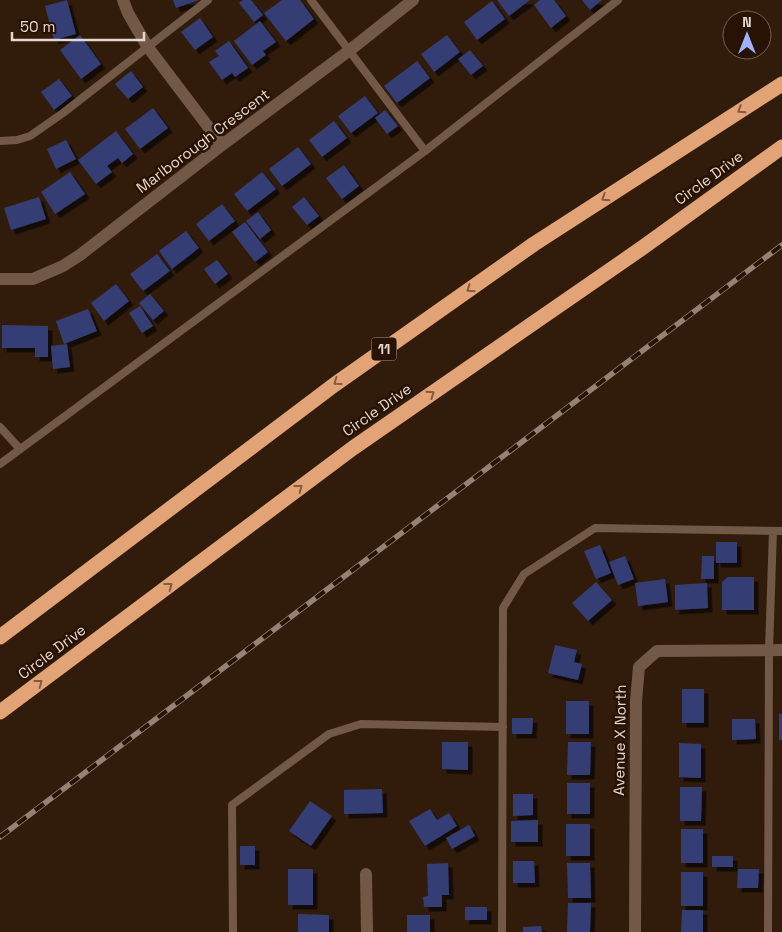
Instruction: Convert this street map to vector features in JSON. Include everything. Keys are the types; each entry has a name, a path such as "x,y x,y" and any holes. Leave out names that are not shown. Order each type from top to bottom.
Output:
{"highway":[{"name":"11","path":"0,637 334,384 534,244 782,84"},
{"name":"Circle Drive","path":"0,712 352,448 642,248 782,146"},
{"path":"642,248 782,158"}],"street":[{"path":"123,0 128,13 147,46 222,145"},
{"name":"Marlborough Crescent","path":"0,279 33,279 64,266 350,50 412,0"},
{"name":"Avenue X North","path":"635,932 636,701 638,667 656,651 775,650"},
{"path":"366,874 367,932"}],"lane":[{"path":"0,141 17,140 30,136 63,113 208,0"},
{"path":"311,0 425,151"},
{"path":"0,464 425,151 618,0"},
{"path":"0,427 20,449"},
{"path":"502,932 503,608 524,574 595,528 782,531"},
{"path":"768,932 775,650 773,531"},
{"path":"233,932 232,805 329,734 361,724 503,727"}],"building":[{"path":"67,0 76,34 54,40 45,6"},
{"path":"173,0 199,0 176,8"},
{"path":"243,0 251,0 263,15 254,22 239,3"},
{"path":"282,0 300,0 314,19 286,41 264,13"},
{"path":"497,0 530,0 509,16"},
{"path":"540,0 554,0 566,16 551,28 534,5"},
{"path":"582,0 602,0 590,10"},
{"path":"492,1 505,19 477,40 464,22"},
{"path":"200,18 213,37 195,50 181,32"},
{"path":"260,21 276,42 263,51 266,55 252,65 234,41"},
{"path":"80,35 101,64 81,79 60,50"},
{"path":"447,35 460,52 434,72 421,54"},
{"path":"229,41 248,68 235,77 232,73 222,80 209,62 219,56 215,51"},
{"path":"470,50 483,66 471,75 458,59"},
{"path":"417,61 430,78 397,103 384,86"},
{"path":"131,71 143,87 128,99 115,84"},
{"path":"59,79 72,96 54,110 41,92"},
{"path":"365,96 378,113 351,133 338,116"},
{"path":"153,108 168,128 140,149 125,129"},
{"path":"385,110 398,126 387,134 375,118"},
{"path":"334,121 347,138 322,157 309,140"},
{"path":"116,131 133,154 122,163 118,158 107,166 112,172 96,184 78,160"},
{"path":"66,140 76,159 56,169 47,149"},
{"path":"298,147 311,164 282,186 269,169"},
{"path":"344,165 359,186 342,199 326,178"},
{"path":"70,172 85,194 55,214 41,192"},
{"path":"262,172 276,189 247,211 234,194"},
{"path":"39,197 46,219 11,230 4,208"},
{"path":"304,197 319,216 307,225 292,207"},
{"path":"222,204 235,221 209,241 196,224"},
{"path":"258,212 271,230 260,239 246,221"},
{"path":"245,222 268,252 255,262 232,232"},
{"path":"186,231 199,248 172,269 159,251"},
{"path":"157,254 170,271 143,291 130,274"},
{"path":"217,260 228,274 215,284 204,269"},
{"path":"116,284 129,301 104,321 91,303"},
{"path":"150,294 164,311 153,320 139,303"},
{"path":"140,306 153,326 142,333 129,313"},
{"path":"88,309 97,331 64,344 56,321"},
{"path":"2,325 48,326 48,357 35,357 35,348 2,348"},
{"path":"67,344 70,367 53,369 51,346"},
{"path":"716,542 737,542 737,563 716,563"},
{"path":"600,545 611,573 596,579 584,551"},
{"path":"625,556 634,579 618,585 609,562"},
{"path":"702,556 714,556 714,579 701,579"},
{"path":"728,577 754,577 754,610 722,610 722,582"},
{"path":"665,579 668,602 638,606 635,583"},
{"path":"596,582 612,600 588,621 572,603"},
{"path":"707,583 708,608 675,610 675,585"},
{"path":"555,645 577,650 574,662 582,664 578,680 548,673"},
{"path":"682,689 704,689 704,723 682,723"},
{"path":"566,701 589,701 589,734 566,734"},
{"path":"779,714 782,714 782,740 779,740"},
{"path":"512,718 533,718 532,734 512,734"},
{"path":"732,719 755,719 756,739 732,740"},
{"path":"442,742 468,742 468,770 442,769"},
{"path":"568,742 591,742 590,775 567,775"},
{"path":"679,743 701,744 701,778 679,777"},
{"path":"567,783 590,783 590,814 567,814"},
{"path":"680,787 702,787 701,821 680,821"},
{"path":"382,789 383,813 344,814 344,790"},
{"path":"513,794 533,794 533,815 513,816"},
{"path":"310,801 332,816 311,846 289,831"},
{"path":"430,809 437,820 449,813 457,826 425,846 409,821"},
{"path":"538,820 538,842 511,842 511,821"},
{"path":"566,824 590,824 590,856 566,856"},
{"path":"469,825 475,836 452,849 446,838"},
{"path":"681,829 703,829 703,863 681,863"},
{"path":"240,846 255,846 255,865 240,865"},
{"path":"712,856 733,856 733,867 712,867"},
{"path":"513,861 534,861 535,883 513,883"},
{"path":"448,863 449,895 442,895 442,907 424,907 423,897 428,896 427,864"},
{"path":"567,863 590,863 591,898 568,898"},
{"path":"288,869 313,869 313,905 288,905"},
{"path":"738,869 759,869 758,888 737,888"},
{"path":"681,872 703,872 703,906 681,906"},
{"path":"568,903 591,903 590,932 567,932"},
{"path":"465,907 487,907 487,920 465,920"},
{"path":"682,910 703,910 703,932 681,932"},
{"path":"298,914 329,915 329,932 298,932"},
{"path":"407,915 430,915 430,932 407,932"},
{"path":"541,926 542,932 523,932 523,927"}],"railway":[{"path":"0,837 782,245"}]}
